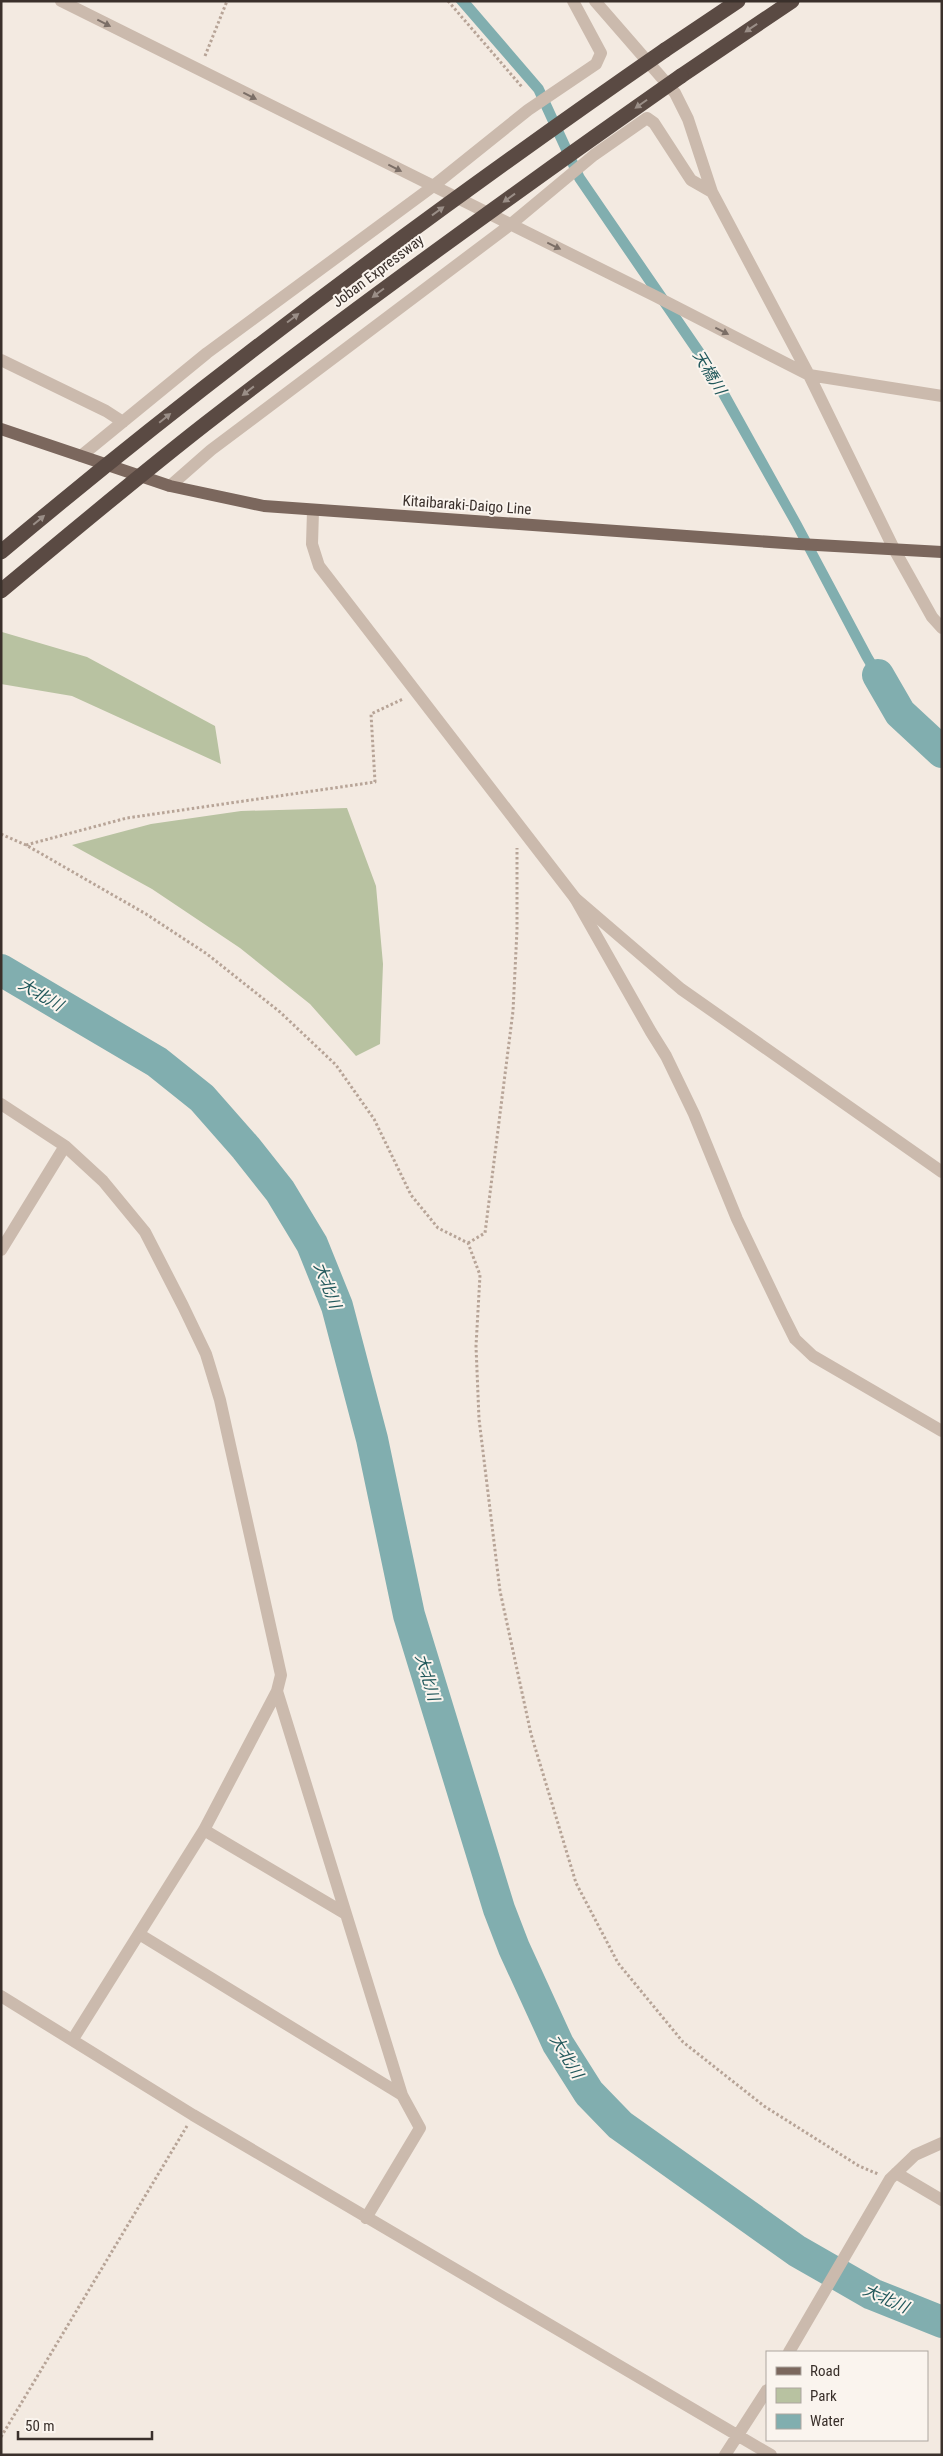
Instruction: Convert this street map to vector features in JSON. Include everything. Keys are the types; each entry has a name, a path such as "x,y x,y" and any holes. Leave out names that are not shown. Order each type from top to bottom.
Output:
{"highway":[{"name":"Joban Expressway","path":"1,552 268,337 499,167 738,1"},
{"name":"Joban Expressway","path":"1,591 194,433 440,247 681,76 792,1"}],"main road":[{"name":"Kitaibaraki-Daigo Line","path":"1,429 170,486 264,506 313,512 942,552"}],"street":[{"path":"61,1 432,187 655,296 809,375 942,396"},
{"path":"81,456 207,353 432,187 528,110 596,64 601,53 573,1"},
{"path":"595,1 674,93 688,118 712,192 809,375 894,548 932,617 942,628"},
{"path":"170,486 211,450 510,225 594,155 647,118 654,123 691,180 712,192"},
{"path":"1,360 106,411 123,422"},
{"path":"313,512 312,544 319,566 575,898 650,1032 666,1056 694,1114 737,1219 795,1339 813,1356 942,1431"},
{"path":"575,898 682,989 942,1172"},
{"path":"1,1104 64,1146 103,1181 145,1232 206,1354 220,1400 250,1540 277,1650 281,1675 277,1690 204,1830 73,2039"},
{"path":"1,1250 64,1146"},
{"path":"277,1690 402,2095 420,2128 366,2218"},
{"path":"204,1830 346,1914"},
{"path":"139,1934 402,2095"},
{"path":"1,1996 193,2115 771,2455"},
{"path":"790,2351 893,2176 915,2156 942,2143"},
{"path":"893,2176 942,2200"},
{"path":"725,2455 766,2392"}],"path":[{"path":"202,65 227,1"},
{"path":"448,1 522,87"},
{"path":"26,845 127,818 375,782 371,714 418,692"},
{"path":"468,1243 484,1233 513,1011 517,930 516,822"},
{"path":"1,834 26,845 146,914 207,954 280,1012 336,1065 374,1119 411,1195 438,1228 468,1243 480,1275 476,1346 479,1419 500,1591 531,1734 576,1883 618,1963 684,2042 764,2106 859,2166 893,2176"},
{"path":"1,2437 193,2115"}],"green space":[{"path":"2,632 87,657 215,726 221,764 72,696 1,684"},
{"path":"347,808 376,886 383,964 380,1044 356,1056 310,1004 240,948 152,889 72,845 151,824 241,811"}],"water":[{"path":"455,1 470,1 543,86 584,175 711,360 872,655 905,710 895,715 862,659 792,526 701,365 575,181 534,92"}],"waterway":[{"name":"天橋川","path":"878,675 900,713 942,752"},
{"name":"大北川","path":"1,970 157,1062 202,1098 246,1148 280,1191 312,1244 337,1306 372,1439 409,1615 499,1909 514,1948 558,2044 589,2093 620,2125 797,2251 872,2294 942,2322"}]}
